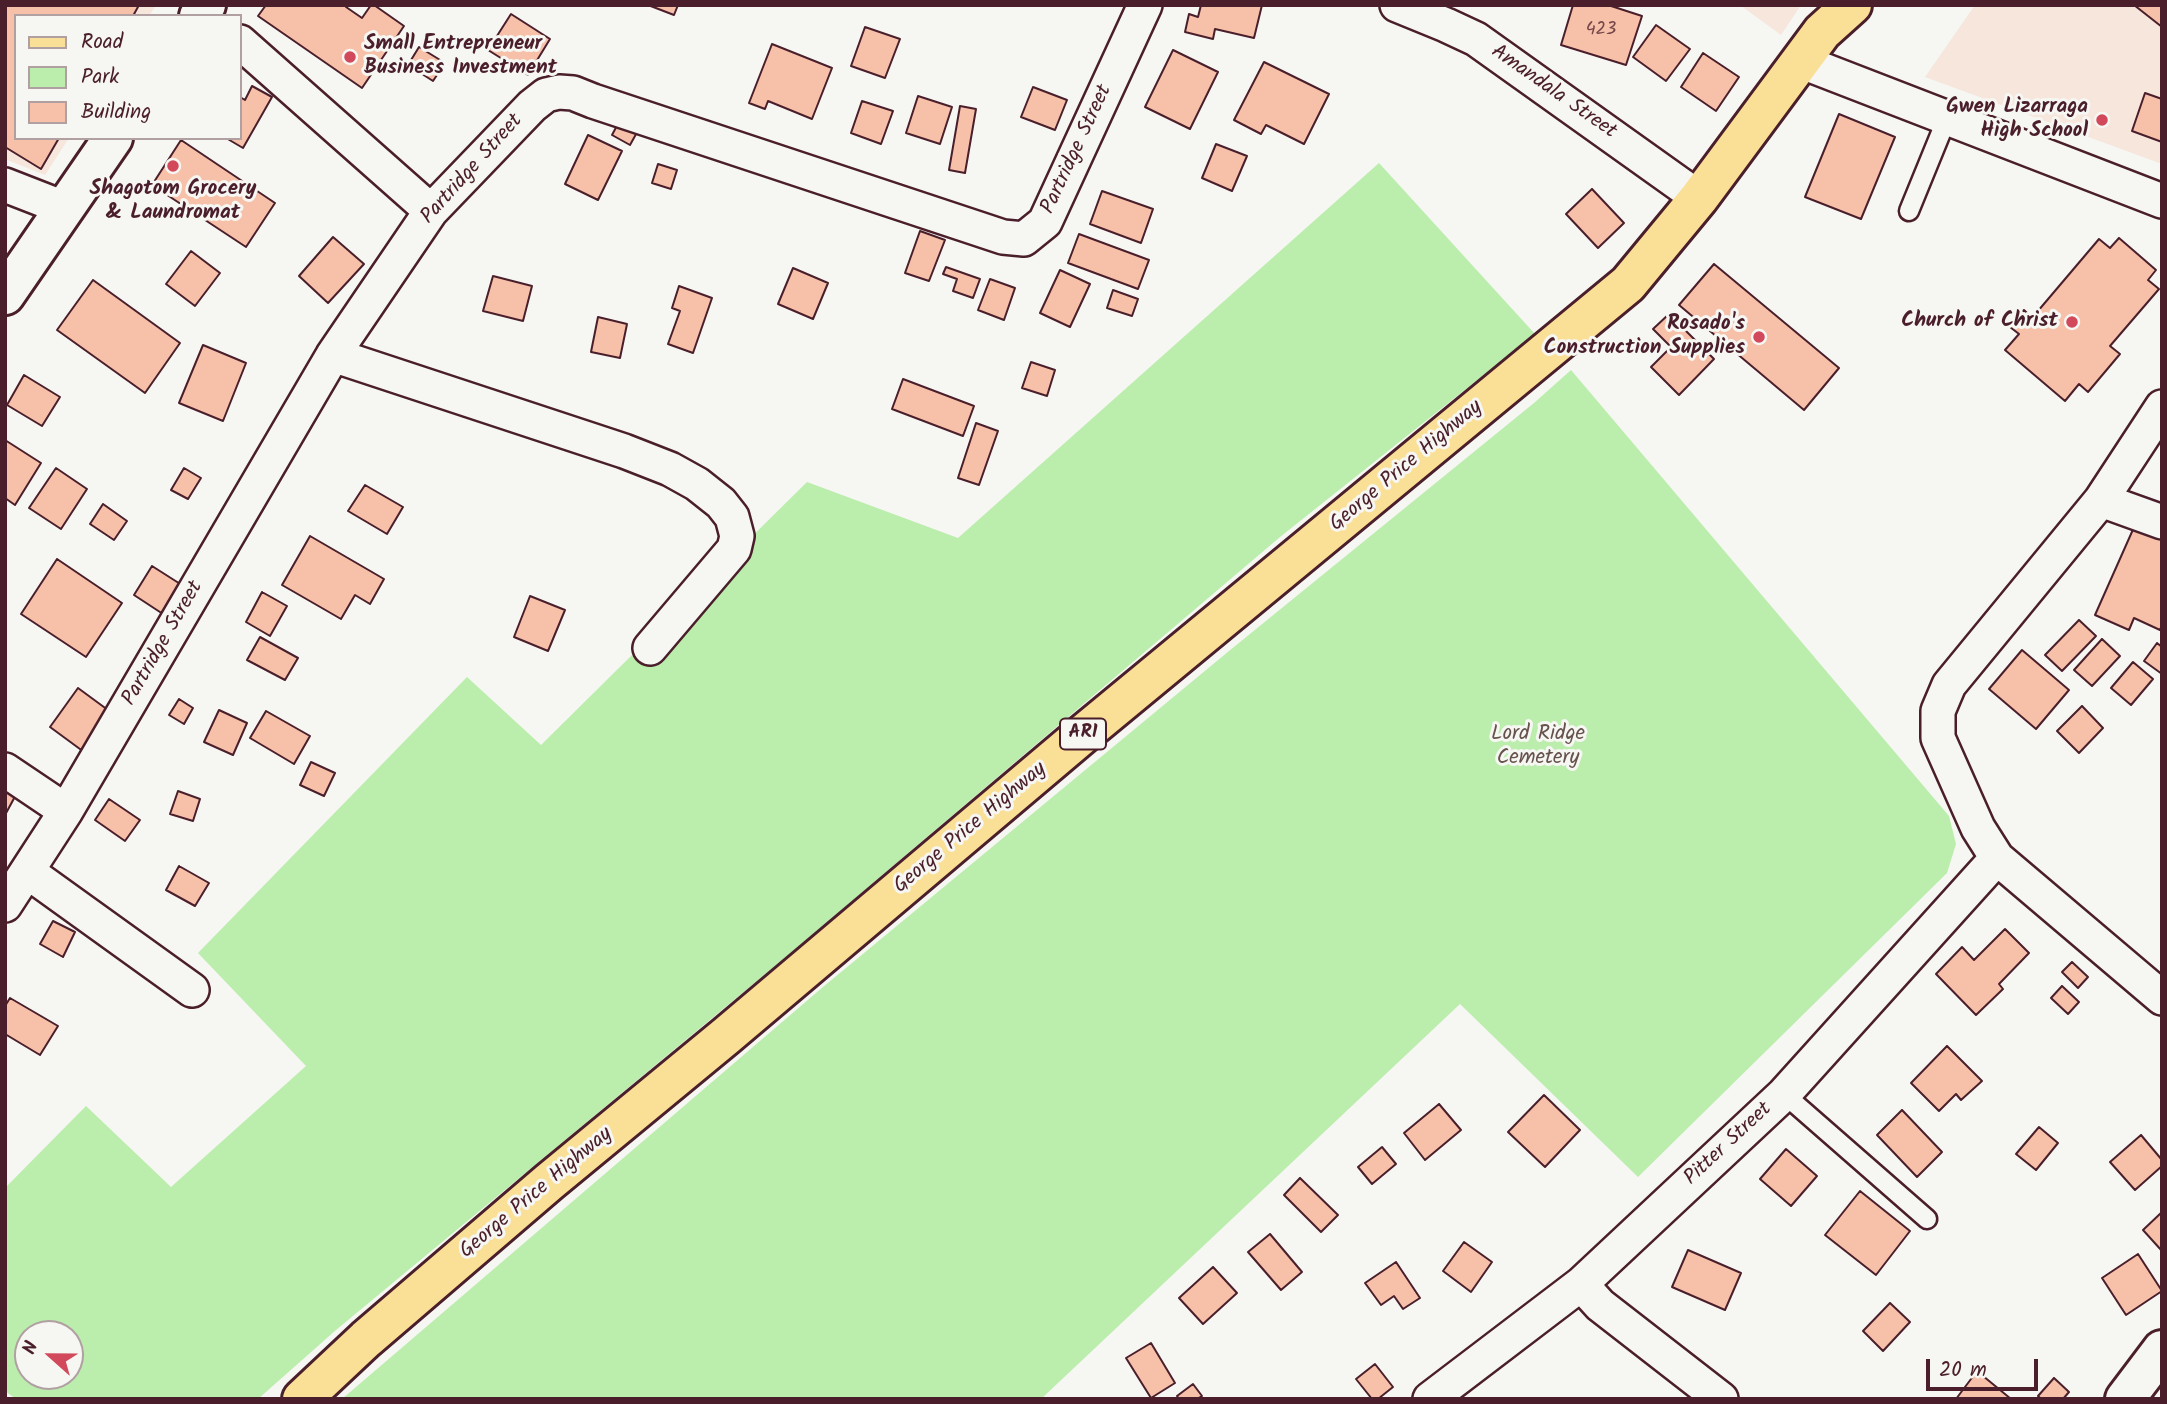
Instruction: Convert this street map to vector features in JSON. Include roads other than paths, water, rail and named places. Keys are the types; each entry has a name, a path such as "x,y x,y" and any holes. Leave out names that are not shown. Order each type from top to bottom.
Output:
{"main road":[{"name":"George Price Highway","path":"302,1399 366,1339 549,1182 1082,735 1628,284 1699,198 1818,33 1852,5"},
{"path":"5,295 112,140"},
{"path":"2125,1399 2162,1350"}],"street":[{"name":"Partridge Street","path":"5,905 66,811 333,355 431,211 532,106 546,95 573,93 1003,237 1024,239 1045,222 1145,5"},
{"name":"Amandala Street","path":"1397,5 1452,15 1476,39 1699,198"},
{"path":"1818,33 1947,118 2162,201"},
{"path":"242,44 431,211"},
{"path":"5,185 64,208"},
{"path":"333,355 670,469 697,484 721,503 732,517 737,536 734,549 650,648"},
{"path":"2162,407 2101,500 1949,685 1938,711 1938,738 1978,828 1997,858 2162,998"},
{"path":"2101,500 2162,522"},
{"path":"5,770 66,811"},
{"name":"Pitter Street","path":"1430,1399 1581,1284 1784,1094 1997,858"},
{"path":"28,872 192,990"},
{"path":"1581,1284 1601,1305 1721,1399"}],"lane":[{"path":"1909,211 1947,118"},
{"path":"1784,1094 1927,1219"}],"place":[{"name":"Small Entrepreneur Business Investment","path":"350,57"},
{"name":"Gwen Lizarraga High School","path":"2102,120"},
{"name":"Shagotom Grocery & Laundromat","path":"173,166"},
{"name":"Church of Christ","path":"2072,322"},
{"name":"Rosado's Construction Supplies","path":"1759,337"}],"park label":[{"name":"Lord Ridge Cemetery","path":"1538,747"}]}
